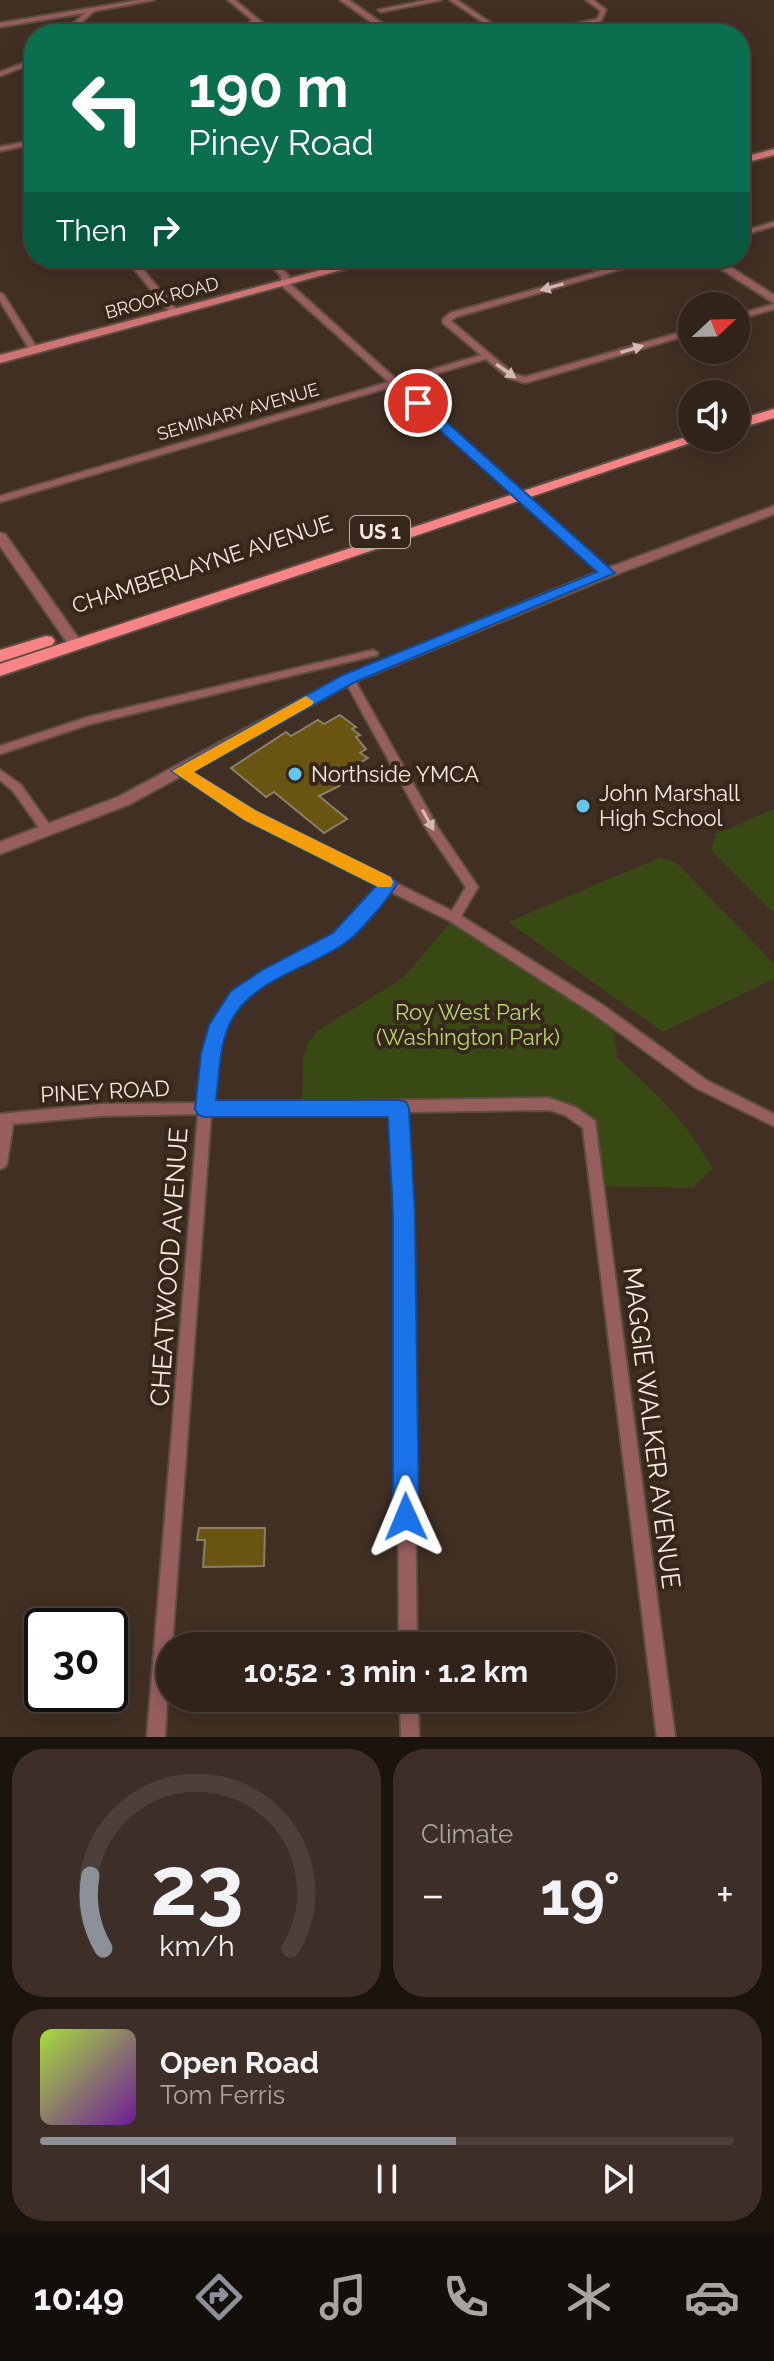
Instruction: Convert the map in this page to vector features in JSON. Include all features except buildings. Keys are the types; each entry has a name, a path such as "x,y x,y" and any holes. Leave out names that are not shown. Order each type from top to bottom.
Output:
{"main road":[{"path":"750,151 774,145"},
{"path":"750,158 774,152"},
{"name":"BROOK ROAD","path":"285,280 321,268"},
{"name":"BROOK ROAD","path":"0,352 32,347 336,268"},
{"name":"BROOK ROAD","path":"0,359 32,347"},
{"path":"750,411 774,403"},
{"path":"750,421 774,413"},
{"name":"US 1","path":"517,493 678,435"},
{"name":"US 1","path":"72,639 517,493 678,444"},
{"name":"CHAMBERLAYNE AVENUE","path":"0,656 72,639"},
{"name":"CHAMBERLAYNE AVENUE","path":"0,670 72,639"}],"street":[{"path":"0,25 151,0"},
{"path":"231,0 261,24"},
{"path":"344,0 380,24"},
{"path":"351,0 366,14"},
{"path":"381,10 438,0"},
{"path":"453,0 489,24"},
{"path":"580,24 599,20 604,11 589,0"},
{"path":"76,24 92,10"},
{"path":"66,14 80,20"},
{"path":"252,24 256,20"},
{"path":"0,74 24,65"},
{"path":"0,149 24,145"},
{"path":"750,231 774,224"},
{"path":"137,268 173,310"},
{"path":"275,268 395,383 607,573"},
{"path":"620,268 449,317 446,321 515,378 531,379 678,335"},
{"path":"723,268 774,303"},
{"path":"0,295 32,347"},
{"path":"750,312 774,303"},
{"name":"SEMINARY AVENUE","path":"0,499 486,356"},
{"path":"0,848 123,801 349,679 607,573 774,510"},
{"path":"0,537 72,639"},
{"path":"0,750 88,721 373,653"},
{"path":"349,679 433,830 472,887 454,918"},
{"path":"181,771 250,815 454,918 599,1010 701,1084 774,1120"},
{"path":"0,774 17,788 47,830"},
{"name":"CHEATWOOD AVENUE","path":"156,1737 211,1054 219,1025 238,996 270,974 340,938 388,884"},
{"name":"PINEY ROAD","path":"4,1120 91,1110 549,1104 570,1111 590,1125"},
{"path":"398,1108 404,1215 408,1632"},
{"path":"0,1163 4,1120"},
{"name":"MAGGIE WALKER AVENUE","path":"590,1125 666,1737"},
{"path":"409,1712 410,1737"}],"green space":[{"path":"774,809 774,913 711,850 716,834"},
{"path":"659,858 676,862 774,964 774,979 663,1032 508,922"},
{"name":"Roy West Park (Washington Park)","path":"454,918 610,1018 618,1058 688,1130 713,1168 693,1188 598,1186 590,1125 549,1104 302,1108 303,1061 307,1045 317,1031 403,978"}],"slow traffic":[{"path":"306,702 181,771 250,815 384,882"}],"place":[{"name":"Northside YMCA","path":"295,774"},
{"name":"John Marshall High School","path":"583,806"}],"route":[{"path":"406,1517 404,1215 398,1108 205,1109 211,1054 219,1025 238,996 270,974 340,938 354,926 388,884 250,815 181,771 349,679 607,573 418,403"}]}
